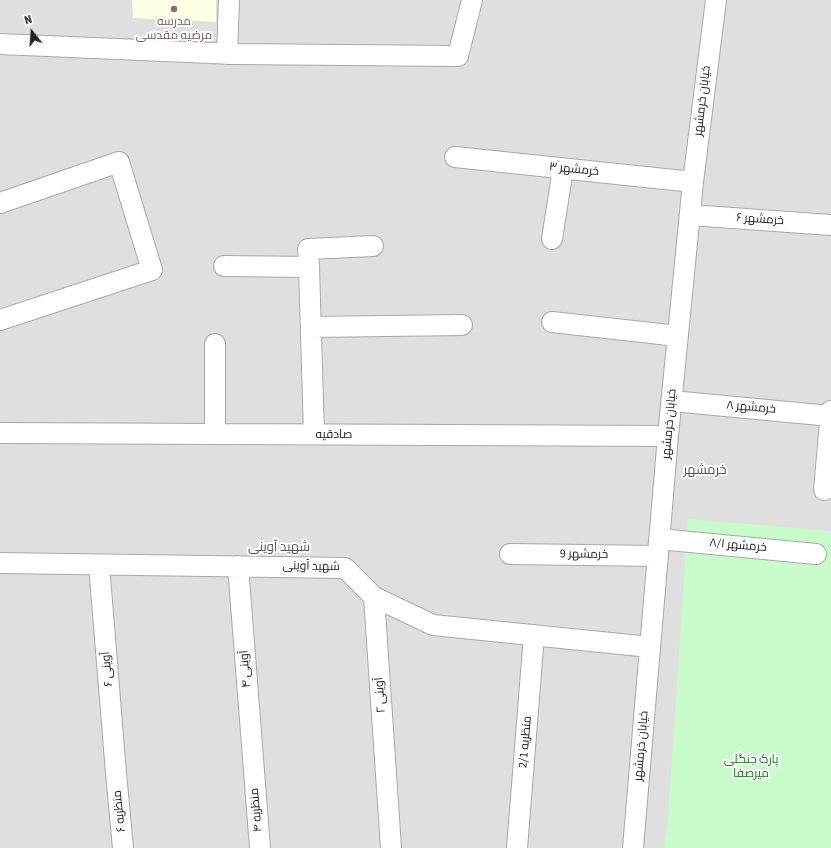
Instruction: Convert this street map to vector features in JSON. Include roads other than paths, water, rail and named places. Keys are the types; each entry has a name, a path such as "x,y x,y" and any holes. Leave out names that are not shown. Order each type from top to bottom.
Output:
{"street":[{"path":"227,54 229,0"},
{"path":"0,44 227,54 458,56 472,0"},
{"name":"خیابان خرمشهر","path":"633,848 668,436 693,182 716,0"},
{"name":"خرمشهر ۳","path":"455,157 693,182"},
{"path":"0,203 119,162 152,270 0,320"},
{"path":"552,239 563,169"},
{"name":"خرمشهر ۶","path":"690,215 831,225"},
{"path":"314,434 308,249 373,246"},
{"path":"224,266 309,267"},
{"path":"552,322 678,336"},
{"path":"311,327 462,325"},
{"path":"215,344 215,434"},
{"name":"خرمشهر ۸","path":"672,401 831,416"},
{"path":"824,490 831,411"},
{"name":"صادقیه","path":"0,433 668,436"},
{"name":"خرمشهر ۸/۱","path":"659,548 816,554"},
{"name":"خرمشهر 9","path":"510,554 659,548"},
{"name":"شهید آوینی","path":"0,563 345,568 374,597 432,625 650,647"},
{"name":"آوینی ۶","path":"99,565 116,773"},
{"name":"آوینی ۴","path":"238,566 254,772"},
{"name":"آوینی ۲","path":"374,597 391,848"},
{"name":"منظریه 2/1","path":"517,848 534,635"},
{"name":"منظریه ۴","path":"254,772 260,848"},
{"name":"منظریه ۶","path":"116,773 123,848"}],"place":[{"name":"مدرسه مرضیه مقدسی","path":"174,9"}],"district":[{"name":"خرمشهر","path":"705,471"},
{"name":"شهید آوینی","path":"279,548"}],"park label":[{"name":"پارک جنگلی میرصفا","path":"751,767"}]}
